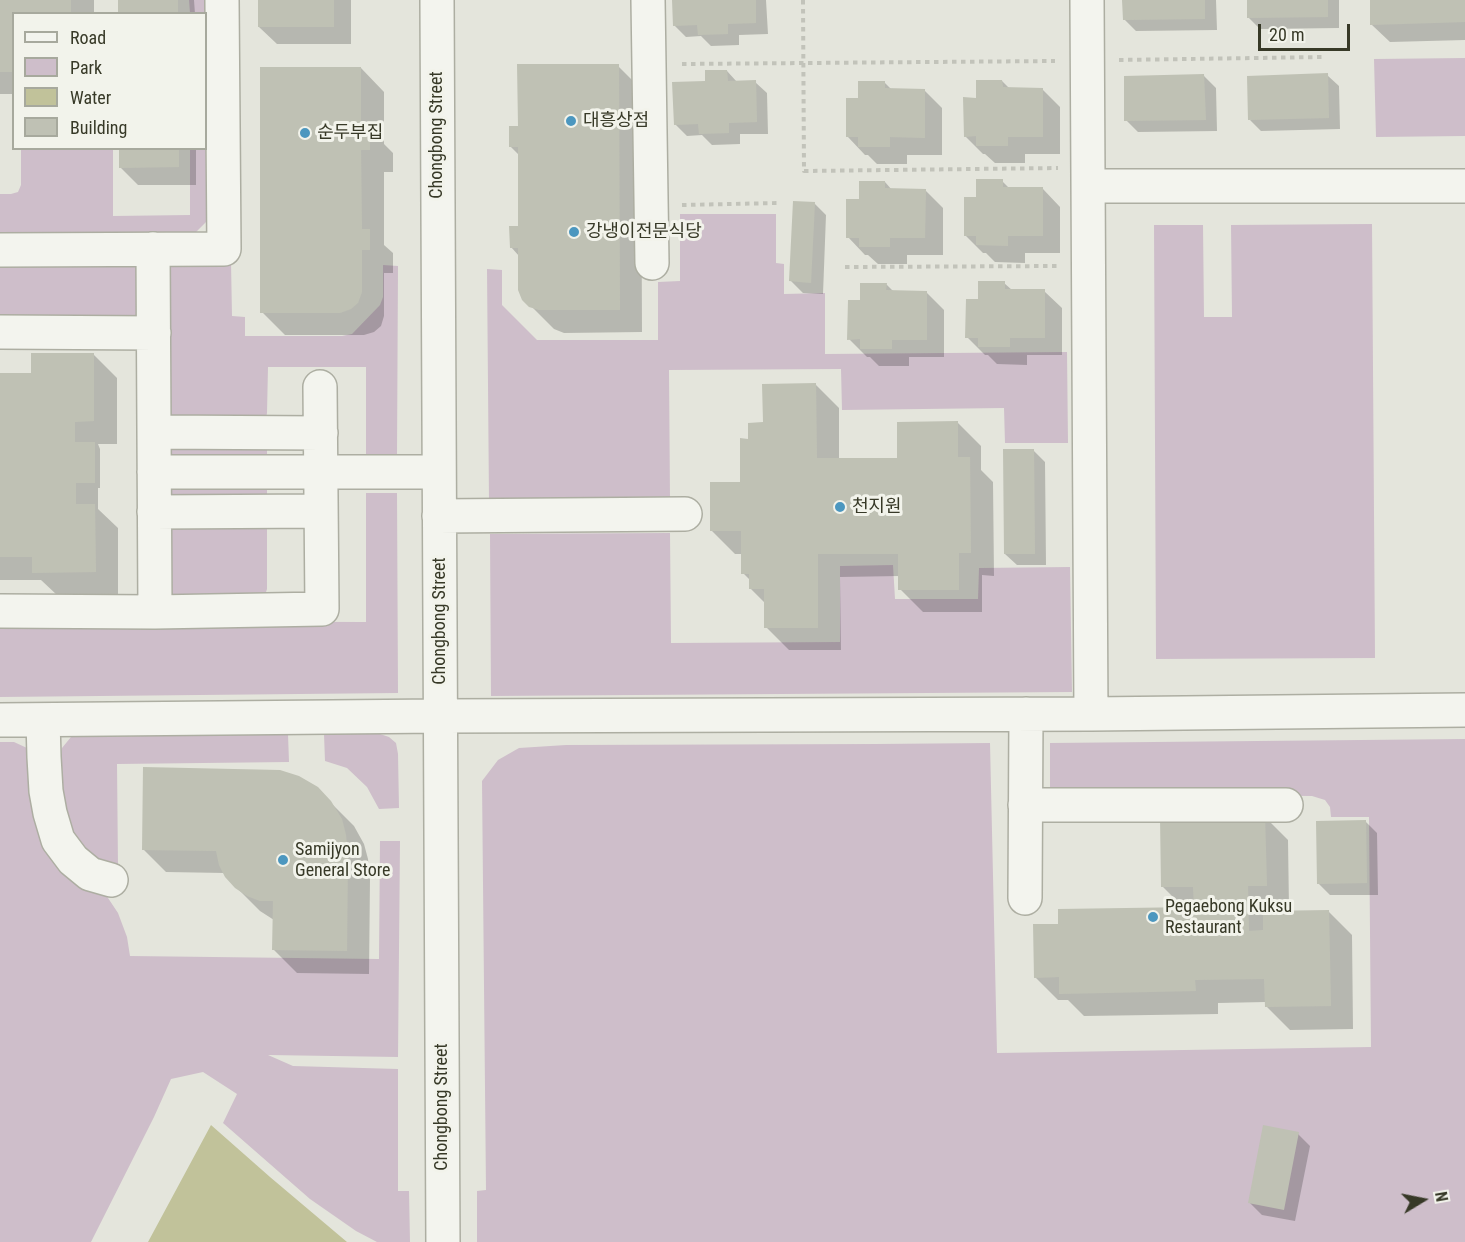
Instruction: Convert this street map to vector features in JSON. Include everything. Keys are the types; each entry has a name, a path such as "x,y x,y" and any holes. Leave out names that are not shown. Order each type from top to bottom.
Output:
{"street":[{"path":"0,250 224,249 222,0"},
{"name":"Chongbong Street","path":"437,0 443,1242"},
{"path":"648,0 652,263"},
{"path":"1088,0 1091,714"},
{"path":"1089,177 1465,186"},
{"path":"153,249 154,612"},
{"path":"0,332 154,333"},
{"path":"0,611 154,612 322,609 320,387"},
{"path":"154,432 321,433"},
{"path":"154,472 439,472"},
{"path":"154,512 321,511"},
{"path":"439,516 685,514"},
{"path":"0,720 1465,710"},
{"path":"1025,898 1026,714"},
{"path":"43,720 46,791 58,840 73,860 90,874 111,880"},
{"path":"1025,805 1286,805"}],"path":[{"path":"803,0 804,171 1089,177"},
{"path":"681,64 1323,57"},
{"path":"651,205 778,203"},
{"path":"846,267 1089,266"}],"green space":[{"path":"189,0 206,0 206,12 190,12"},
{"path":"1465,58 1465,136 1376,137 1374,59"},
{"path":"21,150 113,150 113,216 190,215 190,150 206,150 206,222 191,237 0,238 0,194 18,192 21,185"},
{"path":"680,214 776,214 776,263 784,264 784,294 825,293 825,354 1067,352 1068,443 1005,443 1004,408 842,410 841,369 669,370 670,500 489,501 487,269 502,270 502,305 537,340 658,340 658,282 680,281"},
{"path":"1372,224 1375,658 1156,659 1154,225 1203,225 1204,317 1232,317 1231,225"},
{"path":"168,262 231,262 232,316 245,317 245,336 342,336 352,334 380,305 383,297 383,265 398,266 397,454 366,454 366,367 268,367 265,423 179,426 167,414"},
{"path":"0,263 136,264 141,271 141,310 135,318 0,319"},
{"path":"167,443 267,443 267,460 167,459"},
{"path":"167,486 267,486 267,502 167,501"},
{"path":"366,493 397,493 398,693 0,697 0,621 366,622"},
{"path":"167,527 267,528 267,589 265,595 176,596 170,594"},
{"path":"670,533 671,643 840,642 840,566 893,565 895,599 978,599 979,568 1070,567 1072,692 491,696 490,534"},
{"path":"377,733 389,737 396,743 399,808 379,809 367,787 347,768 325,761 324,734"},
{"path":"288,734 289,762 117,764 118,867 87,861 68,828 58,769 62,748 71,737"},
{"path":"1465,739 1465,1242 477,1242 477,1191 486,1190 482,781 498,760 519,748 566,745 990,743 997,1053 1371,1047 1369,817 1331,817 1330,807 1325,800 1312,796 1050,794 1050,743"},
{"path":"0,742 14,742 27,748 33,766 118,913 127,937 130,956 379,959 380,841 400,841 398,1057 268,1055 293,1066 398,1069 398,1191 409,1191 410,1242 377,1242 356,1231 310,1199 223,1123 237,1094 203,1072 171,1079 91,1242 0,1242"}],"water":[{"path":"211,1125 270,1177 347,1242 148,1242"}],"building":[{"path":"0,0 71,0 71,12 12,12 12,72 0,72"},
{"path":"118,0 178,0 178,12 118,12"},
{"path":"258,0 334,0 334,27 258,27"},
{"path":"672,0 756,0 756,23 728,24 728,34 698,35 697,25 673,26"},
{"path":"1122,0 1205,0 1205,19 1123,20"},
{"path":"1247,0 1328,0 1328,17 1247,18"},
{"path":"1370,0 1465,0 1465,22 1370,25"},
{"path":"517,64 619,64 620,310 539,310 529,307 522,300 518,290 518,248 510,248 509,226 518,226 518,147 509,147 509,126 518,126"},
{"path":"260,67 361,67 361,128 370,128 370,150 361,150 362,229 370,229 370,250 362,250 362,292 358,303 351,309 340,313 260,313"},
{"path":"705,70 727,70 728,81 756,80 757,122 729,123 729,133 699,134 698,124 674,125 672,82 705,81"},
{"path":"1328,73 1329,118 1248,120 1247,76"},
{"path":"1204,74 1206,120 1124,121 1124,76"},
{"path":"976,80 1002,80 1003,87 1043,88 1043,137 1008,137 1008,146 976,146 976,136 964,137 963,97 976,98"},
{"path":"858,81 885,81 885,88 925,89 925,138 890,137 890,147 858,147 858,137 846,137 846,98 858,98"},
{"path":"119,150 179,150 179,167 119,168"},
{"path":"976,179 1003,179 1003,187 1043,187 1043,236 1008,236 1008,246 976,245 976,236 964,236 964,197 976,197"},
{"path":"859,181 885,181 885,188 926,189 925,238 890,238 890,247 859,247 859,238 846,238 846,199 859,199"},
{"path":"793,201 815,202 811,283 789,281"},
{"path":"978,281 1005,281 1005,289 1045,289 1045,338 1010,338 1010,347 978,347 978,338 965,338 966,299 978,299"},
{"path":"860,283 887,283 886,290 927,291 927,340 892,340 892,349 860,349 860,339 847,340 848,300 860,300"},
{"path":"31,353 94,353 94,421 75,422 75,442 95,442 95,483 76,483 76,504 95,504 96,572 32,573 32,557 0,557 0,373 31,373"},
{"name":"천지원","path":"816,383 817,458 897,458 897,422 958,421 958,457 970,457 971,553 959,553 959,590 898,590 898,554 818,554 818,628 764,628 764,589 749,589 749,574 741,574 741,531 710,531 710,482 740,482 740,438 748,439 748,423 763,422 762,384"},
{"path":"1003,449 1034,449 1035,554 1004,554"},
{"name":"Samijyon General Store","path":"143,767 280,770 299,776 318,787 331,801 342,819 346,835 348,855 347,951 272,950 273,901 260,901 235,888 225,877 216,851 142,850"},
{"name":"Pegaebong Kuksu Restaurant","path":"1265,815 1267,886 1248,886 1249,931 1263,930 1263,911 1329,910 1331,1006 1265,1007 1264,979 1195,980 1196,991 1059,994 1059,977 1034,978 1033,924 1058,924 1058,909 1194,907 1193,887 1161,887 1160,817"},
{"path":"1366,820 1367,883 1317,884 1316,821"},
{"path":"1263,1125 1299,1132 1284,1210 1248,1203"}],"place":[{"name":"대흥상점","path":"571,121"},
{"name":"순두부집","path":"305,133"},
{"name":"강냉이전문식당","path":"574,232"},
{"name":"천지원","path":"840,507"},
{"name":"Samijyon General Store","path":"283,860"},
{"name":"Pegaebong Kuksu Restaurant","path":"1153,917"}]}
